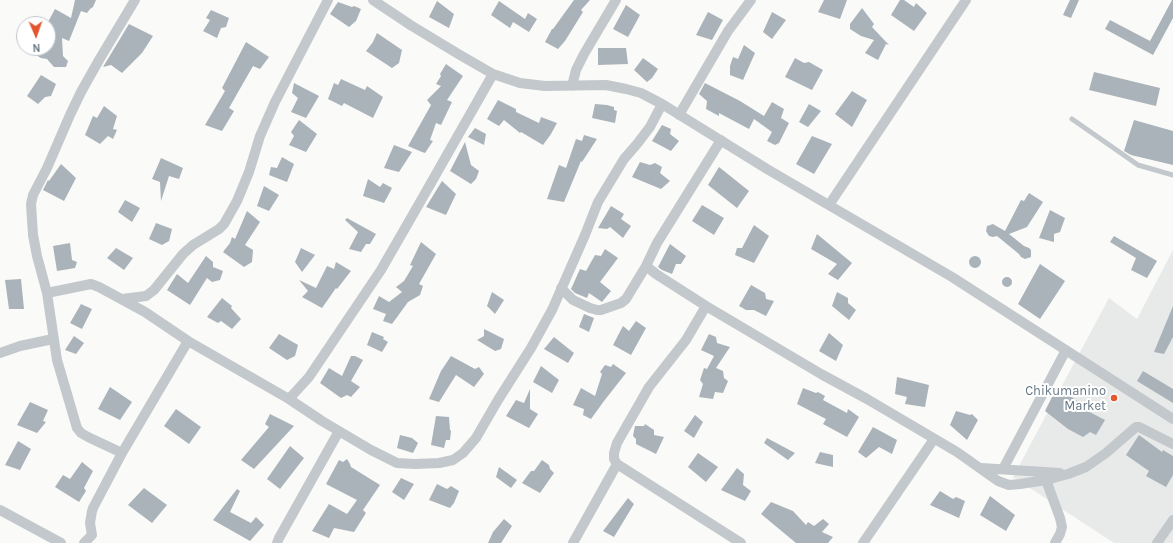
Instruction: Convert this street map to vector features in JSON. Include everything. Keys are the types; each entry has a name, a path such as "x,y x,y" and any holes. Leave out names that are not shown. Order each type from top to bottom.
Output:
{"street":[{"path":"122,453 81,433 77,428 57,360 47,293 33,235 31,204 33,196 81,92 135,0"},
{"path":"122,299 146,296 154,290 183,254 193,245 219,229 224,224 237,201 249,172 260,136 275,102 328,0"},
{"path":"372,0 493,74 520,83 545,86 606,85 626,88 641,93 662,104 829,206 952,277 1173,419"},
{"path":"572,86 576,70 584,54 616,0"},
{"path":"679,115 728,31 751,0"},
{"path":"829,206 966,0"},
{"path":"289,399 313,372 381,270 493,74"},
{"path":"47,293 91,284 99,287 144,312 188,341 289,399 371,450 397,463 439,463 453,460 463,453 476,438 531,348 552,310 598,202 624,159 650,127 662,104"},
{"path":"561,288 573,300 597,310 621,303 626,299 646,266 657,243 721,140"},
{"path":"646,266 706,306 957,452 998,481 1009,485 1046,480 1086,467 1106,453 1136,427 1139,427 1173,444"},
{"path":"706,306 686,340 649,387 617,443 614,459 617,464 741,543"},
{"path":"0,353 20,346 53,339"},
{"path":"84,543 92,535 90,523 92,511 122,453 188,341"},
{"path":"1003,469 1066,350"},
{"path":"278,543 279,538 339,431"},
{"path":"863,543 934,439"},
{"path":"573,543 617,464"},
{"path":"980,468 1068,474"},
{"path":"1046,480 1062,526 1055,543"},
{"path":"0,510 61,543"},
{"path":"1157,543 1173,520"}],"lane":[{"path":"1072,119 1138,165 1173,175"}],"shaded area":[{"name":"Chikumanino Market","path":"1173,250 1173,543 1114,543 1013,477 1109,298 1137,319"}],"building":[{"path":"75,0 96,0 93,7 87,13 81,11 69,41 62,38 63,56 68,61 66,67 54,67 47,59 38,56 56,56 56,16 51,16 55,9 71,18"},
{"path":"574,0 590,0 581,10 583,12 565,41 558,49 545,42 552,29"},
{"path":"824,0 847,0 840,19 818,12"},
{"path":"900,0 904,0 914,7 916,3 927,13 914,31 891,15"},
{"path":"1070,0 1079,0 1071,18 1063,15"},
{"path":"1172,0 1173,18 1153,55 1105,29 1110,20 1150,41"},
{"path":"437,1 454,14 449,28 429,17"},
{"path":"499,1 525,19 528,13 537,19 529,32 513,22 510,28 491,15"},
{"path":"338,2 361,9 356,21 349,27 330,14"},
{"path":"626,5 640,15 628,37 613,29"},
{"path":"862,8 874,24 872,27 889,45 886,44 878,60 865,53 874,40 861,36 850,29 850,24"},
{"path":"211,10 229,18 226,27 221,28 217,38 203,31 210,20 206,18"},
{"path":"708,12 723,20 712,40 696,35"},
{"path":"772,12 786,20 772,39 763,32"},
{"path":"129,24 153,36 142,53 122,73 111,65 103,67"},
{"path":"377,33 402,50 399,63 392,68 366,51 373,42"},
{"path":"246,42 269,57 260,69 253,66 229,108 234,111 222,131 205,125 225,91 222,88"},
{"path":"744,45 755,53 743,80 730,75 730,66 733,57 738,59"},
{"path":"598,48 626,48 628,64 598,65"},
{"path":"643,58 658,69 652,78 647,82 634,70"},
{"path":"795,58 804,63 809,62 823,70 812,90 785,77"},
{"path":"446,64 463,76 447,100 452,102 441,125 436,123 430,140 433,141 425,153 408,146 431,105 427,100 441,86 436,84"},
{"path":"1094,72 1160,88 1156,106 1089,90"},
{"path":"41,75 56,84 51,96 45,97 38,104 27,96"},
{"path":"341,79 365,90 367,86 383,97 373,118 344,103 342,106 328,99 334,83 338,85"},
{"path":"294,83 319,96 306,118 291,112 298,98 292,93"},
{"path":"705,83 740,101 764,116 772,102 784,109 781,118 789,123 779,143 775,145 767,141 772,132 754,119 749,129 719,113 719,116 706,109 707,101 699,94"},
{"path":"852,91 867,100 852,127 835,114"},
{"path":"498,100 516,109 516,112 539,123 541,117 557,123 543,145 521,132 520,133 504,120 499,126 487,119"},
{"path":"595,104 614,107 614,110 617,111 615,123 592,118"},
{"path":"809,104 821,111 808,127 799,122"},
{"path":"104,106 117,116 113,129 117,130 113,139 108,136 100,144 85,135 93,116 97,118"},
{"path":"299,120 317,134 306,152 289,145 294,136 291,132"},
{"path":"1134,120 1173,131 1173,165 1131,155 1124,151"},
{"path":"662,125 671,129 670,134 679,141 671,151 652,141"},
{"path":"475,128 486,134 484,145 468,137"},
{"path":"584,135 597,139 582,162 581,161 564,202 547,199 559,165 566,168 576,139 582,141"},
{"path":"812,136 832,144 814,174 796,164"},
{"path":"465,142 471,165 479,171 476,179 471,184 450,171"},
{"path":"394,145 412,152 399,172 384,168"},
{"path":"282,157 294,164 287,182 269,175 271,167 277,168"},
{"path":"161,158 183,168 179,179 169,176 161,201 160,182 152,179"},
{"path":"640,162 650,165 655,163 662,167 660,173 670,181 661,189 632,177"},
{"path":"61,164 76,178 64,201 43,190 48,180 49,181"},
{"path":"719,167 749,191 737,208 708,185"},
{"path":"368,179 380,187 383,183 392,188 384,203 363,196"},
{"path":"442,181 456,194 446,215 426,207"},
{"path":"264,186 279,195 269,211 257,206"},
{"path":"1029,193 1043,202 1027,227 1009,234 1031,250 1031,257 1025,259 997,236 989,236 986,231 987,226 993,224 1005,231 1021,200 1024,201"},
{"path":"125,200 140,208 132,222 118,212"},
{"path":"702,205 724,218 714,235 692,221"},
{"path":"611,206 624,214 621,219 631,226 623,238 610,227 607,229 598,228"},
{"path":"1050,210 1065,218 1060,232 1054,234 1054,242 1039,238"},
{"path":"247,211 260,222 245,245 253,250 252,262 244,267 223,252 230,243 232,237 235,239"},
{"path":"347,218 376,234 370,244 366,244 361,252 349,249 358,232 345,220"},
{"path":"156,223 172,229 169,241 162,245 149,239"},
{"path":"754,225 769,236 754,263 735,255 737,248 742,248"},
{"path":"817,234 852,263 838,280 828,274 837,264 811,249"},
{"path":"1114,236 1157,261 1147,278 1131,270 1136,258 1110,242"},
{"path":"421,242 436,254 419,284 423,286 420,295 408,302 392,324 383,321 386,314 373,309 379,296 389,302 402,292 396,287 404,281 413,266 410,265"},
{"path":"70,243 72,260 77,262 75,268 57,271 53,246"},
{"path":"670,244 686,256 681,264 676,264 672,274 658,267"},
{"path":"116,248 133,258 124,270 107,258"},
{"path":"301,248 315,255 302,272 295,262"},
{"path":"605,249 618,258 600,282 611,291 602,302 589,293 587,298 575,293 571,289 580,269 586,271 595,255 601,256"},
{"path":"206,256 213,262 213,267 223,271 220,280 212,282 207,278 190,305 167,290 177,274 188,283"},
{"path":"973,256 977,256 981,262 977,268 973,268 969,264 969,260"},
{"path":"336,262 351,271 337,289 336,288 322,308 302,297 308,291 299,280 316,288 327,266 334,269"},
{"path":"1040,264 1065,281 1040,319 1018,304"},
{"path":"1005,277 1009,277 1011,278 1011,286 1005,287 1002,284 1002,280"},
{"path":"21,279 24,309 9,309 5,280"},
{"path":"751,285 765,293 766,299 774,301 766,316 754,310 746,310 739,306"},
{"path":"492,292 504,300 495,314 487,306"},
{"path":"837,292 848,298 848,303 856,310 849,320 832,306"},
{"path":"222,298 232,306 231,308 241,319 232,329 221,321 218,323 207,317"},
{"path":"81,304 92,309 82,329 70,323"},
{"path":"1173,306 1173,337 1164,354 1154,352"},
{"path":"584,314 594,318 589,332 579,327"},
{"path":"636,321 646,328 631,355 613,345 623,326 629,331"},
{"path":"484,329 504,339 501,349 495,351 477,340 484,336"},
{"path":"372,332 384,337 383,339 388,342 382,352 367,345"},
{"path":"829,333 843,345 836,361 819,351"},
{"path":"279,334 298,345 295,356 287,360 269,348"},
{"path":"709,334 716,337 717,343 730,347 716,368 723,371 724,378 728,381 723,393 715,392 713,399 699,397 703,384 700,380 704,368 707,369 714,356 701,350"},
{"path":"74,336 84,343 76,354 65,350"},
{"path":"554,337 574,353 568,363 544,349"},
{"path":"351,356 355,356 363,360 351,381 360,387 351,397 347,395 341,398 320,383 329,368 342,376"},
{"path":"451,356 475,369 479,367 484,374 474,387 456,375 439,402 429,399 441,371"},
{"path":"613,364 626,373 591,419 583,415 584,409 573,405 581,388 595,396 602,374 600,372 605,365 611,367"},
{"path":"541,366 559,380 552,393 533,382"},
{"path":"1143,371 1173,389 1173,403 1137,381"},
{"path":"897,377 929,385 925,407 905,404 907,397 895,394"},
{"path":"110,387 132,402 120,420 98,409"},
{"path":"1057,387 1080,403 1078,406 1105,420 1096,435 1090,432 1083,437 1068,429 1045,411"},
{"path":"803,388 816,393 818,392 825,396 823,400 847,413 848,409 859,417 847,437 823,424 826,419 797,404"},
{"path":"530,389 530,409 538,414 529,428 506,416 516,400 524,403"},
{"path":"30,402 48,410 43,421 46,422 37,433 17,425"},
{"path":"176,409 201,427 189,444 164,426"},
{"path":"956,411 970,415 972,414 978,420 967,440 950,425"},
{"path":"270,414 294,426 254,469 241,460 269,427 265,424"},
{"path":"695,415 703,422 694,438 684,431"},
{"path":"436,416 449,417 451,431 450,440 446,440 444,448 431,445"},
{"path":"645,424 654,430 654,435 664,437 656,454 636,444 636,439 633,436 635,426 644,426"},
{"path":"873,427 897,440 892,454 879,447 866,458 858,452"},
{"path":"400,435 412,438 418,443 413,453 397,448"},
{"path":"1139,435 1162,452 1163,450 1173,456 1173,475 1166,487 1146,476 1149,471 1126,455"},
{"path":"767,438 795,453 788,460 764,443"},
{"path":"18,441 31,449 20,470 5,465"},
{"path":"290,446 304,458 280,489 267,479"},
{"path":"820,452 833,455 833,467 815,463"},
{"path":"698,453 718,467 706,482 688,467"},
{"path":"347,459 351,467 380,485 363,510 366,513 354,532 334,528 329,538 312,531 329,504 347,514 357,500 326,484 339,460 343,462"},
{"path":"542,460 549,465 550,469 554,473 540,493 522,483"},
{"path":"82,462 93,471 84,488 86,491 79,502 55,487 63,475 70,479"},
{"path":"499,467 517,480 511,488 496,477"},
{"path":"737,468 744,474 743,485 751,491 745,501 721,490"},
{"path":"401,478 414,484 404,500 392,492"},
{"path":"437,484 447,489 451,486 459,491 450,508 429,500"},
{"path":"144,488 167,505 152,523 128,505"},
{"path":"237,489 240,491 230,512 251,523 256,517 264,525 250,541 213,520"},
{"path":"940,491 953,499 956,497 965,501 959,518 930,505"},
{"path":"990,496 1015,515 1006,531 980,515"},
{"path":"628,498 634,504 614,537 603,531"},
{"path":"771,502 793,511 806,525 808,522 814,526 823,519 829,524 822,532 833,537 828,543 796,543 761,514"},
{"path":"504,519 512,526 501,543 488,543 493,532"}],"place":[{"name":"Chikumanino Market","path":"1114,398"}]}
